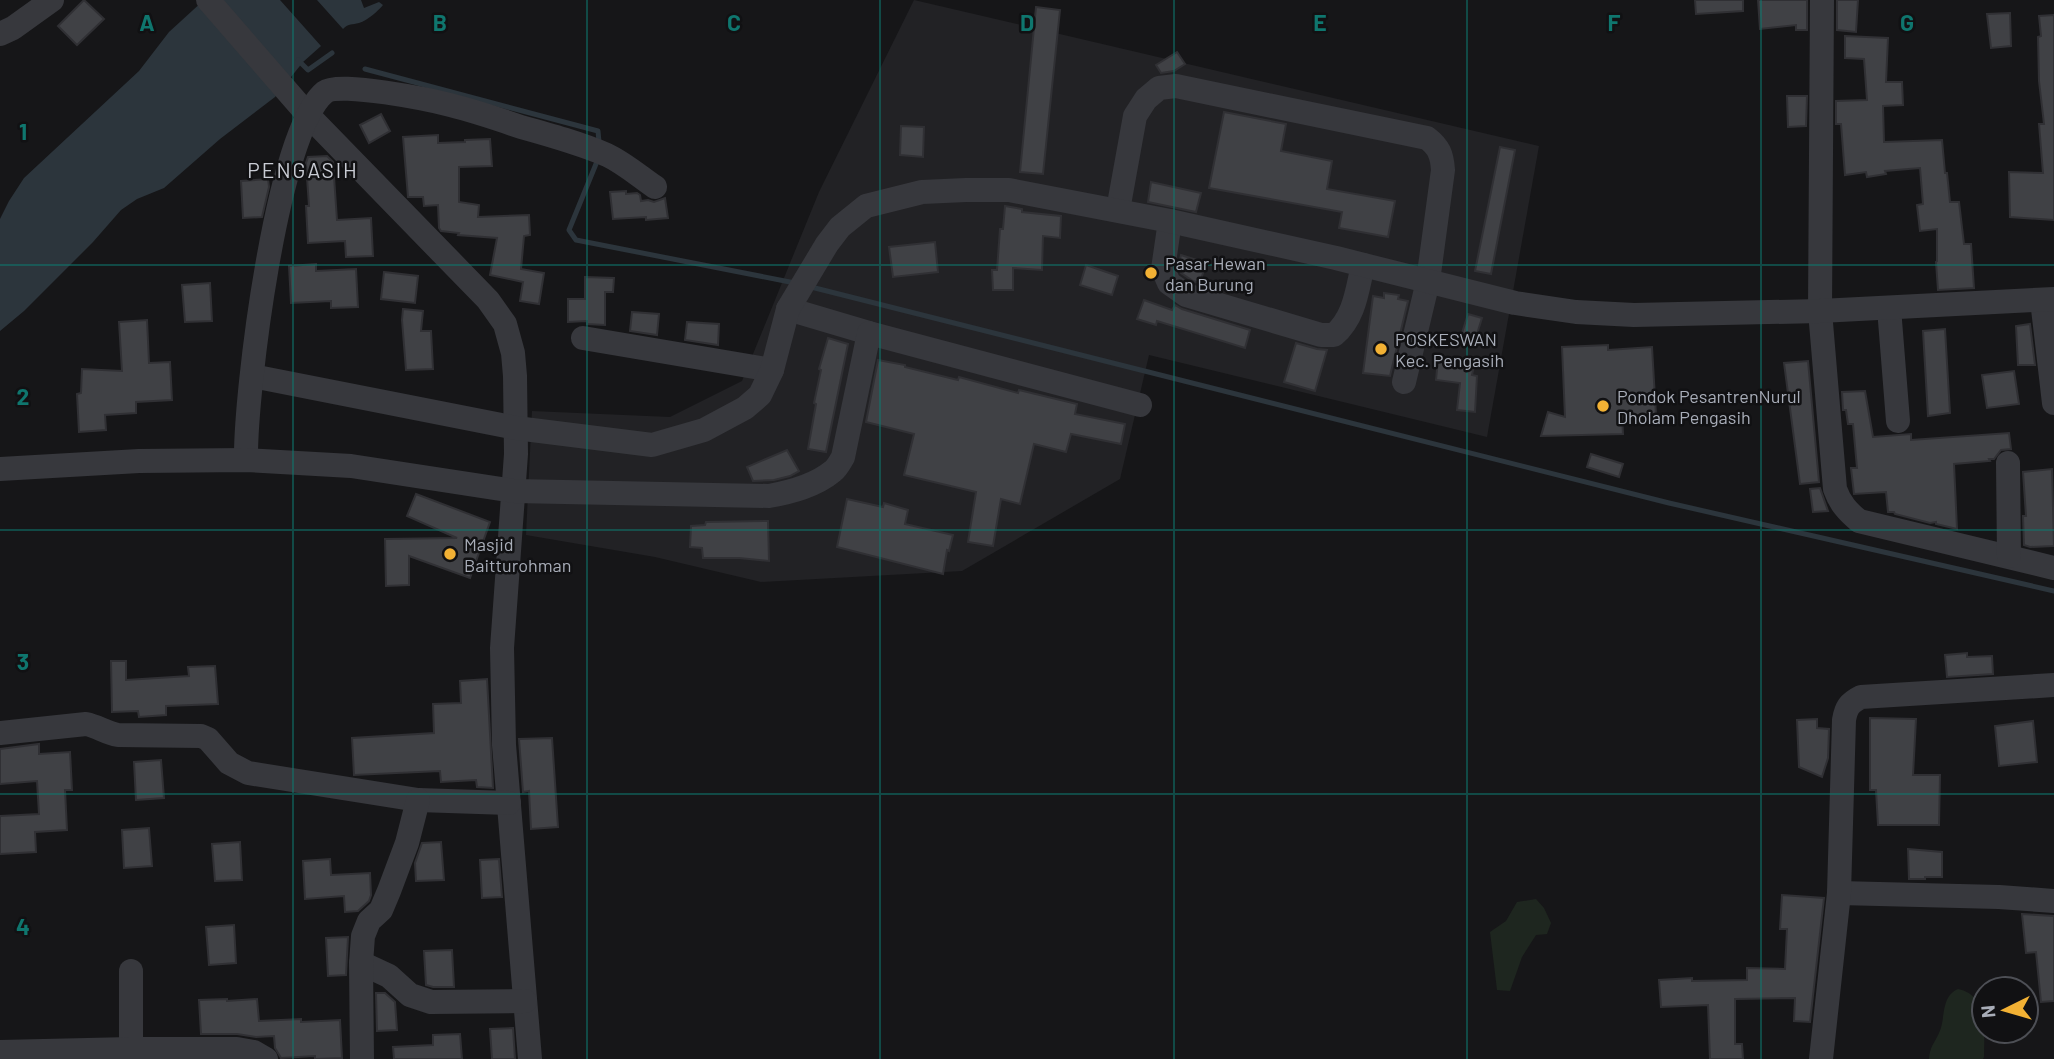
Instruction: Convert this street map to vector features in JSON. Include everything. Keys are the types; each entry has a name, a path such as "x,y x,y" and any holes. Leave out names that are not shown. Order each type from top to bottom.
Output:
{"street":[{"path":"0,34 52,0"},
{"path":"208,0 302,108 488,300 505,324 513,353 516,428 502,648 504,746 530,1059"},
{"path":"1822,0 1820,311 1835,489 1839,500 1859,521 2054,568"},
{"path":"1118,211 1135,116 1146,99 1159,88 1176,86 1427,138 1437,145 1442,156 1443,170 1428,281 1404,382"},
{"path":"246,460 258,313 302,108 326,92 345,88 450,105 604,154 620,161 655,187"},
{"path":"252,376 516,428 652,444 704,430 745,408 760,395 772,370 788,309 840,227 866,206 922,192 1009,190 1233,233 1515,303 1576,312 1634,315 1820,311 2048,300 2054,403"},
{"path":"1170,221 1163,269 1169,283 1186,295 1321,335 1335,335 1344,327 1351,315 1363,265"},
{"path":"1889,308 1899,421"},
{"path":"788,309 1140,405"},
{"path":"0,469 125,462 246,460 351,466 514,491 769,496 795,491 833,471 844,457 869,333"},
{"path":"583,338 772,370"},
{"path":"2008,463 2009,556"},
{"path":"1821,1059 1839,893 1846,708 1861,697 2054,685"},
{"path":"0,733 86,724 118,735 201,736 208,738 229,763 247,773 418,800 509,803"},
{"path":"362,1059 363,936 369,921 381,910 389,891 407,843 418,800"},
{"path":"1839,893 2054,901"},
{"path":"361,963 389,976 410,995 431,1002 525,1001"},
{"path":"131,971 131,1054"},
{"path":"0,1052 131,1054 237,1049 254,1052 266,1059"}],"shaded area":[{"path":"204,0 280,0 321,46 303,62 275,97 220,139 164,188 137,199 121,210 24,311 0,331 0,219 9,201 24,178 139,71 169,32"},
{"path":"317,0 361,0 364,8 379,2 383,5 366,20 343,29"},
{"name":"Pasar Hewan dan Burung","path":"914,0 1539,146 1487,437 1149,355 1120,479 962,571 761,582 655,557 526,535 532,411 670,417 742,381 819,192"},
{"path":"1536,899 1551,923 1547,934 1536,935 1522,957 1510,991 1497,990 1490,932 1506,921 1517,902"},
{"path":"1958,989 1970,995 1970,1045 1984,1045 1983,1059 1929,1059 1948,997"}],"building":[{"path":"84,0 104,19 77,45 58,26"},
{"path":"1695,0 1743,0 1743,11 1696,14"},
{"path":"1758,0 1807,0 1807,30 1796,30 1796,25 1760,29"},
{"path":"1837,0 1858,0 1856,32 1837,30"},
{"path":"1036,7 1060,10 1043,174 1020,172"},
{"path":"2010,13 2011,46 1991,48 1987,14"},
{"path":"2054,15 2054,220 2010,217 2009,172 2043,173 2039,124 2044,124 2039,81 2039,16"},
{"path":"1845,36 1888,38 1886,82 1902,82 1903,105 1883,106 1884,142 1942,140 1950,202 1959,202 1964,244 1971,244 1974,288 1938,290 1937,229 1920,231 1917,205 1923,204 1920,168 1885,171 1886,174 1867,177 1866,172 1845,175 1841,124 1836,124 1836,101 1867,100 1864,59 1845,58"},
{"path":"1177,52 1185,64 1174,71 1161,73 1156,65"},
{"path":"1787,96 1807,96 1806,126 1788,127"},
{"path":"1224,112 1286,124 1281,151 1332,161 1327,189 1395,201 1388,237 1339,228 1342,212 1209,188"},
{"path":"381,114 390,131 369,143 360,125"},
{"path":"901,126 924,127 923,157 900,155"},
{"path":"438,135 438,143 490,139 492,166 459,167 459,202 479,205 478,217 529,215 530,235 524,236 521,269 544,273 539,304 520,301 523,282 490,275 497,238 441,231 438,205 424,206 423,197 408,197 403,137"},
{"path":"1500,147 1515,150 1491,274 1475,271"},
{"path":"327,156 333,162 337,220 371,218 373,256 346,257 345,241 308,243 306,163 308,157"},
{"path":"268,179 269,187 262,217 243,218 241,181"},
{"path":"1151,182 1201,193 1196,212 1148,202"},
{"path":"626,191 626,194 640,195 641,201 654,202 665,198 668,218 613,219 610,192"},
{"path":"1005,206 1022,209 1022,212 1061,216 1060,238 1043,236 1042,270 1013,268 1013,290 993,290 992,270 997,270 1000,229 1003,229"},
{"path":"935,242 938,272 893,277 889,247"},
{"path":"1181,255 1206,263 1200,283 1181,273 1178,267"},
{"path":"316,264 316,271 356,269 358,307 331,308 331,301 291,303 289,266"},
{"path":"1086,265 1118,276 1112,295 1080,285"},
{"path":"384,272 418,276 415,303 381,299"},
{"path":"585,277 614,278 613,292 605,292 605,325 587,324 587,321 568,322 568,299 585,299"},
{"path":"210,283 212,321 185,322 182,285"},
{"name":"POSKESWAN Kec. Pengasih","path":"1384,293 1399,295 1398,299 1408,301 1390,376 1363,373 1373,296 1384,298"},
{"path":"1144,300 1172,310 1175,305 1250,330 1245,348 1157,321 1156,325 1137,319"},
{"path":"403,309 423,311 421,331 431,331 433,369 406,370"},
{"path":"632,312 659,314 657,335 630,331"},
{"path":"1468,314 1482,318 1476,337 1462,333"},
{"path":"147,320 149,363 170,362 172,400 136,402 136,413 105,415 106,430 79,432 77,394 81,393 82,369 122,371 119,322"},
{"path":"687,322 719,324 718,345 685,340"},
{"path":"2030,324 2035,365 2018,365 2016,326"},
{"path":"1945,329 1950,413 1928,416 1923,331"},
{"path":"828,338 848,344 826,452 808,449 821,370 819,369"},
{"path":"1296,343 1327,350 1315,391 1284,382"},
{"path":"1608,345 1608,350 1652,347 1656,415 1622,417 1623,434 1541,436 1548,412 1565,417 1562,347"},
{"path":"1438,359 1474,366 1472,375 1477,376 1475,412 1457,410 1460,383 1436,380"},
{"path":"878,360 958,380 959,377 1018,393 1019,390 1077,404 1075,414 1125,424 1121,444 1071,434 1066,452 1034,444 1020,504 1001,499 993,546 968,542 976,492 904,475 914,434 866,422"},
{"path":"1808,361 1819,482 1800,484 1784,363"},
{"path":"2014,371 2019,404 1987,408 1982,375"},
{"path":"1865,391 1873,437 1911,434 1911,440 2009,433 2011,449 2001,450 1994,459 1954,464 1957,529 1888,512 1886,492 1854,494 1851,468 1857,468 1853,424 1848,424 1846,410 1843,410 1842,392"},
{"path":"787,450 799,471 774,480 753,481 747,467"},
{"path":"1591,454 1623,464 1619,477 1587,467"},
{"path":"2052,469 2054,546 2030,547 2024,545 2023,516 2026,516 2023,472"},
{"path":"1820,488 1828,511 1813,512 1810,489"},
{"path":"416,494 490,522 470,578 409,556 409,585 386,586 385,539 457,538 407,516"},
{"path":"847,499 883,507 884,503 908,510 905,524 953,535 943,574 837,547"},
{"path":"768,521 769,561 703,558 702,548 690,547 691,526 705,525 706,522"},
{"path":"1967,653 1967,657 1992,656 1993,674 1947,677 1945,655"},
{"path":"111,661 126,661 126,680 189,676 188,667 215,666 218,704 166,706 166,715 139,717 138,711 112,712"},
{"path":"487,679 493,788 477,787 476,780 441,782 440,771 354,775 352,738 434,733 433,704 461,703 460,681"},
{"path":"1870,718 1916,719 1913,775 1940,775 1939,825 1878,825 1876,790 1870,790"},
{"path":"1817,719 1817,728 1829,729 1828,758 1822,777 1799,767 1797,720"},
{"path":"2033,721 2037,762 1999,766 1995,726"},
{"path":"552,738 558,827 531,829 529,791 523,792 519,739"},
{"path":"39,744 39,754 70,752 72,790 65,790 67,830 35,832 36,852 0,854 0,816 39,814 37,781 0,784 0,749"},
{"path":"161,760 164,798 136,800 134,762"},
{"path":"149,828 152,866 124,868 122,830"},
{"path":"240,842 242,880 215,881 212,844"},
{"path":"441,842 444,880 416,881 415,863 422,843"},
{"path":"1908,849 1942,852 1942,877 1909,879"},
{"path":"330,859 331,875 370,873 371,895 369,901 358,911 345,912 344,896 305,899 303,861"},
{"path":"499,859 502,897 482,898 480,860"},
{"path":"1782,895 1824,898 1810,1022 1794,1021 1795,998 1735,999 1735,1044 1742,1044 1743,1059 1710,1059 1708,1005 1661,1007 1659,980 1747,980 1747,968 1785,969 1787,929 1780,929"},
{"path":"2022,914 2054,916 2054,1001 2041,1002 2036,952 2026,953"},
{"path":"234,925 236,963 209,965 206,927"},
{"path":"348,937 346,975 328,976 326,938"},
{"path":"452,950 454,987 426,985 424,951"},
{"path":"376,993 385,993 395,1002 397,1030 377,1031"},
{"path":"257,999 259,1021 340,1020 342,1058 281,1058 275,1048 274,1036 201,1034 199,1000"},
{"path":"513,1028 515,1059 492,1059 490,1029"},
{"path":"460,1034 462,1059 394,1059 393,1047 433,1045 433,1035"}],"waterway":[{"path":"298,60 308,70 332,53"},
{"path":"365,69 598,131 599,142"},
{"path":"598,159 569,230 576,240 795,283"},
{"path":"811,287 1669,503 2054,591"}],"place":[{"name":"Pasar Hewan dan Burung","path":"1151,273"},
{"name":"POSKESWAN Kec. Pengasih","path":"1381,349"},
{"name":"Pondok PesantrenNurul Dholam Pengasih","path":"1603,406"},
{"name":"Masjid Baitturohman","path":"450,554"}],"district":[{"name":"PENGASIH","path":"303,169"}]}
